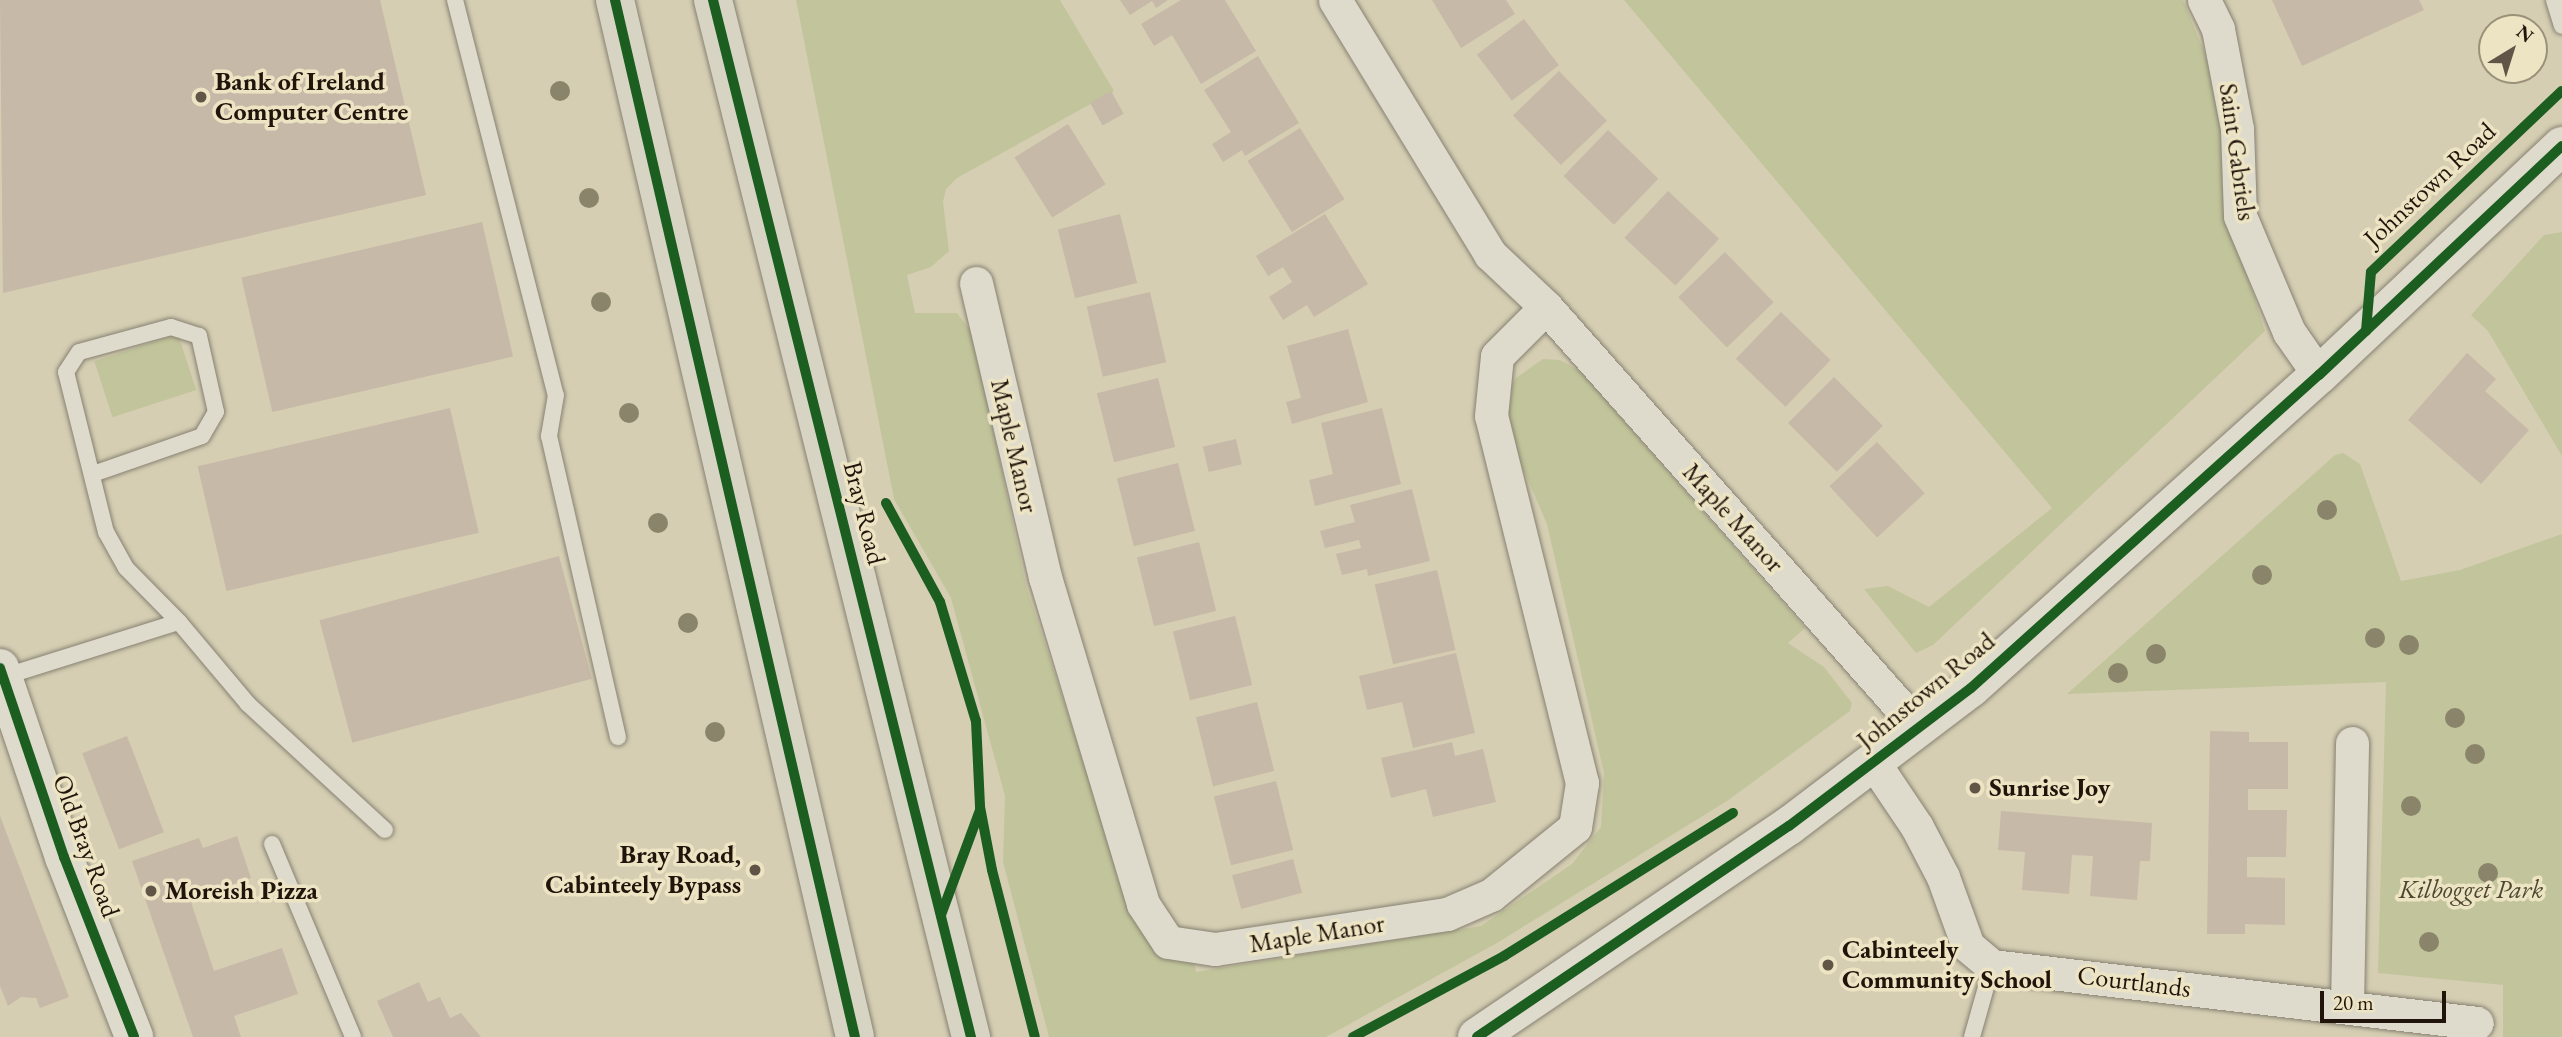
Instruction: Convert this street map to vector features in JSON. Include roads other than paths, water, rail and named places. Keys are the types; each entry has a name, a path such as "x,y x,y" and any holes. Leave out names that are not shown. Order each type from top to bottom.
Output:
{"highway":[{"path":"615,0 855,1037"},
{"name":"Bray Road","path":"713,0 973,1033"}],"street":[{"name":"Maple Manor","path":"1335,0 1490,254 1546,307 1919,728"},
{"name":"Saint Gabriels","path":"2204,0 2218,29 2237,129 2240,216 2289,332 2319,375"},
{"name":"Johnstown Road","path":"1477,1037 1789,826 1971,688 2319,375 2562,146"},
{"name":"Maple Manor","path":"976,283 1045,577 1143,904 1168,942 1215,949 1447,914 1491,895 1575,827 1582,783 1491,416 1497,356 1546,307"},
{"name":"Old Bray Road","path":"1,672 64,857 134,1037"},
{"path":"2347,1006 2351,743"},
{"path":"1874,763 1943,877 1968,946 1992,966"},
{"name":"Courtlands","path":"1992,966 2477,1023"}],"lane":[{"path":"455,0 556,395 549,436 618,737"},
{"path":"2554,0 2562,26"},
{"path":"93,474 202,436 216,412 198,336 171,327 79,352 66,372 106,531 126,568 179,622 248,704 385,830"},
{"path":"1,672 179,622"},
{"path":"272,844 353,1037"},
{"path":"1972,1037 1992,966"}],"place":[{"name":"Bank of Ireland Computer Centre","path":"201,97"},
{"name":"Sunrise Joy","path":"1975,788"},
{"name":"Bray Road, Cabinteely Bypass","path":"755,870"},
{"name":"Moreish Pizza","path":"151,891"},
{"name":"Cabinteely Community School","path":"1828,965"}],"park label":[{"name":"Kilbogget Park","path":"2471,890"}]}
